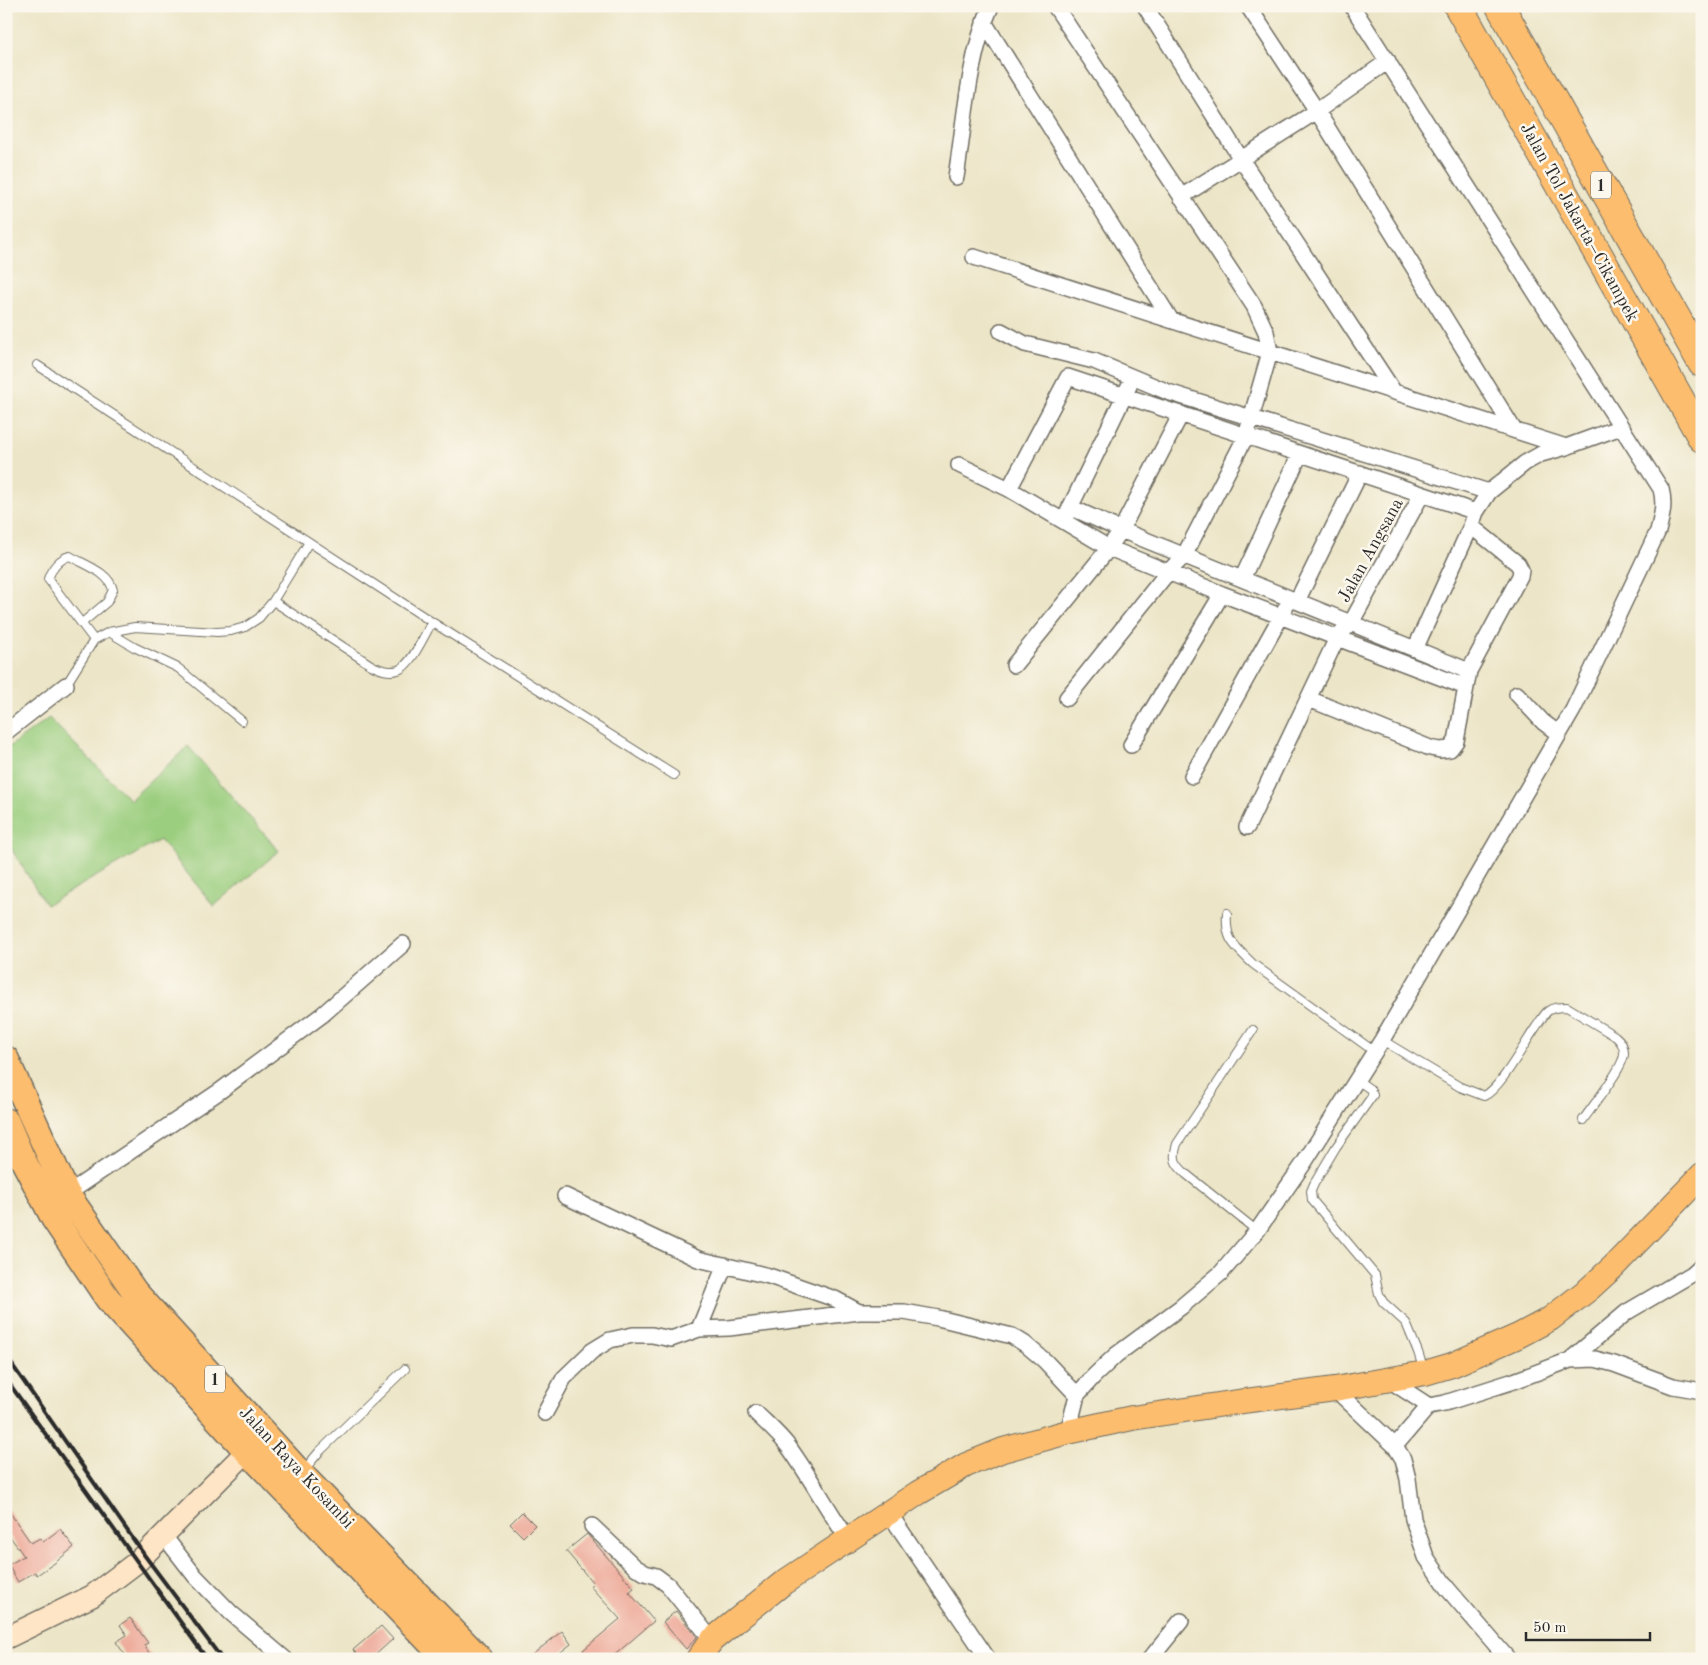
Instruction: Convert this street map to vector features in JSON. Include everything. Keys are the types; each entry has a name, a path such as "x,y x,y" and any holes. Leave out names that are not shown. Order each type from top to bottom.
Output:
{"highway":[{"name":"Jalan Tol Jakarta–Cikampek","path":"1500,6 1702,363"},
{"name":"Jalan Tol Jakarta–Cikampek","path":"1455,10 1485,53 1702,438"},
{"name":"Jalan Raya Kosambi","path":"6,1059 67,1194 135,1292 301,1474 480,1659"},
{"name":"Jalan Raya Kosambi","path":"6,1121 21,1156 54,1219 108,1299 247,1451 446,1659"}],"main road":[{"path":"698,1659 712,1640 783,1582 918,1493 966,1465 1003,1450 1068,1432 1151,1416 1335,1390 1425,1373 1452,1365 1500,1344 1564,1310 1613,1267 1702,1175"},
{"path":"6,1638 92,1596 137,1562 247,1451"}],"street":[{"path":"956,177 974,61 984,22 991,6"},
{"path":"1055,6 1254,306 1266,332 1270,352 1246,436 1184,556 1168,572 1067,698"},
{"path":"1145,6 1241,159 1394,392"},
{"path":"1248,6 1317,111 1514,430"},
{"path":"1068,1432 1077,1395 1092,1377 1116,1355 1181,1307 1221,1273 1257,1231 1302,1166 1379,1046 1573,710 1658,531 1664,512 1660,488 1352,6"},
{"path":"984,22 1172,320"},
{"path":"1181,197 1317,111 1388,61"},
{"path":"974,257 1566,447"},
{"path":"1001,331 1025,344 1094,361 1168,392 1489,492"},
{"path":"1009,489 1068,376 1422,494 1474,519 1518,564 1521,570 1520,576 1468,679 1456,741 1450,749 1430,748 1309,699"},
{"path":"1064,522 1132,378"},
{"path":"1014,665 1109,548 1121,530 1181,414"},
{"path":"1415,649 1474,519 1489,492 1525,463 1542,454 1621,427"},
{"path":"1242,579 1300,454"},
{"path":"1391,484 1399,463"},
{"path":"959,465 1009,489 1109,548 1337,638 1468,679"},
{"path":"1192,776 1282,616 1293,600 1360,473"},
{"name":"Jalan Angsana","path":"1247,827 1337,638 1351,623 1422,494"},
{"path":"1070,507 1184,556 1415,649 1468,679"},
{"path":"1131,745 1222,594"},
{"path":"6,732 66,685"},
{"path":"1517,694 1543,722 1559,734"},
{"path":"67,1194 220,1091 322,1015 403,944"},
{"path":"565,1196 698,1259 769,1276 835,1299 859,1312"},
{"path":"699,1330 724,1265"},
{"path":"1570,1360 1627,1312 1692,1274 1702,1265"},
{"path":"545,1413 564,1378 592,1351 610,1340 633,1334 671,1339 699,1330 859,1312 904,1312 938,1318 1012,1336 1045,1361 1077,1395"},
{"path":"1394,1446 1429,1406 1514,1381 1570,1360 1595,1359 1614,1364 1672,1386 1702,1391"},
{"path":"1389,1380 1429,1406"},
{"path":"1335,1390 1394,1446 1404,1459 1413,1520 1426,1557 1447,1588 1508,1659"},
{"path":"756,1412 787,1445 848,1539"},
{"path":"889,1513 988,1659"},
{"path":"592,1526 635,1567 645,1573 656,1576 668,1585 712,1640"},
{"path":"164,1536 195,1576 230,1613 285,1659"},
{"path":"1150,1659 1180,1621"}],"lane":[{"path":"37,365 432,622 674,775"},
{"path":"66,685 94,640 109,632 135,627 232,632 245,627 259,618 272,601 309,542"},
{"path":"82,623 107,602 113,590 112,584 105,576 70,556 66,557 48,578 94,640"},
{"path":"272,601 371,665 384,671 400,670 409,661 432,622"},
{"path":"109,632 134,647 178,668 199,683 242,721"},
{"path":"1227,913 1226,928 1229,939 1253,964 1379,1046 1460,1088 1484,1096 1490,1093 1507,1071 1547,1011 1557,1007 1567,1007 1615,1036 1621,1041 1624,1054 1617,1071 1583,1120"},
{"path":"1253,1030 1177,1144 1174,1159 1175,1164 1186,1174 1257,1231"},
{"path":"1357,1080 1372,1091 1373,1095 1336,1147 1314,1184 1311,1196 1315,1206 1376,1276 1378,1294 1383,1302 1406,1323 1425,1373"},
{"path":"301,1474 318,1452 405,1369"}],"green space":[{"path":"49,718 130,800 188,746 279,851 214,906 160,840 46,905 6,840 6,749"}],"building":[{"path":"6,1507 31,1543 40,1538 43,1542 60,1529 74,1547 37,1575 35,1572 18,1582 8,1565 24,1556 6,1531"},
{"path":"522,1512 535,1525 523,1537 510,1524"},
{"path":"587,1534 634,1588 629,1592 654,1621 610,1659 591,1659 583,1650 620,1619 590,1586 593,1583 566,1551"},
{"path":"676,1611 697,1637 686,1649 663,1622"},
{"path":"130,1618 148,1643 144,1645 153,1659 128,1659 116,1642 127,1635 120,1625"},
{"path":"381,1626 393,1639 371,1659 361,1659 353,1650"},
{"path":"562,1631 571,1644 552,1659 527,1659"}],"railway":[{"path":"6,1356 145,1556 222,1659"},
{"path":"6,1379 207,1659"}]}
